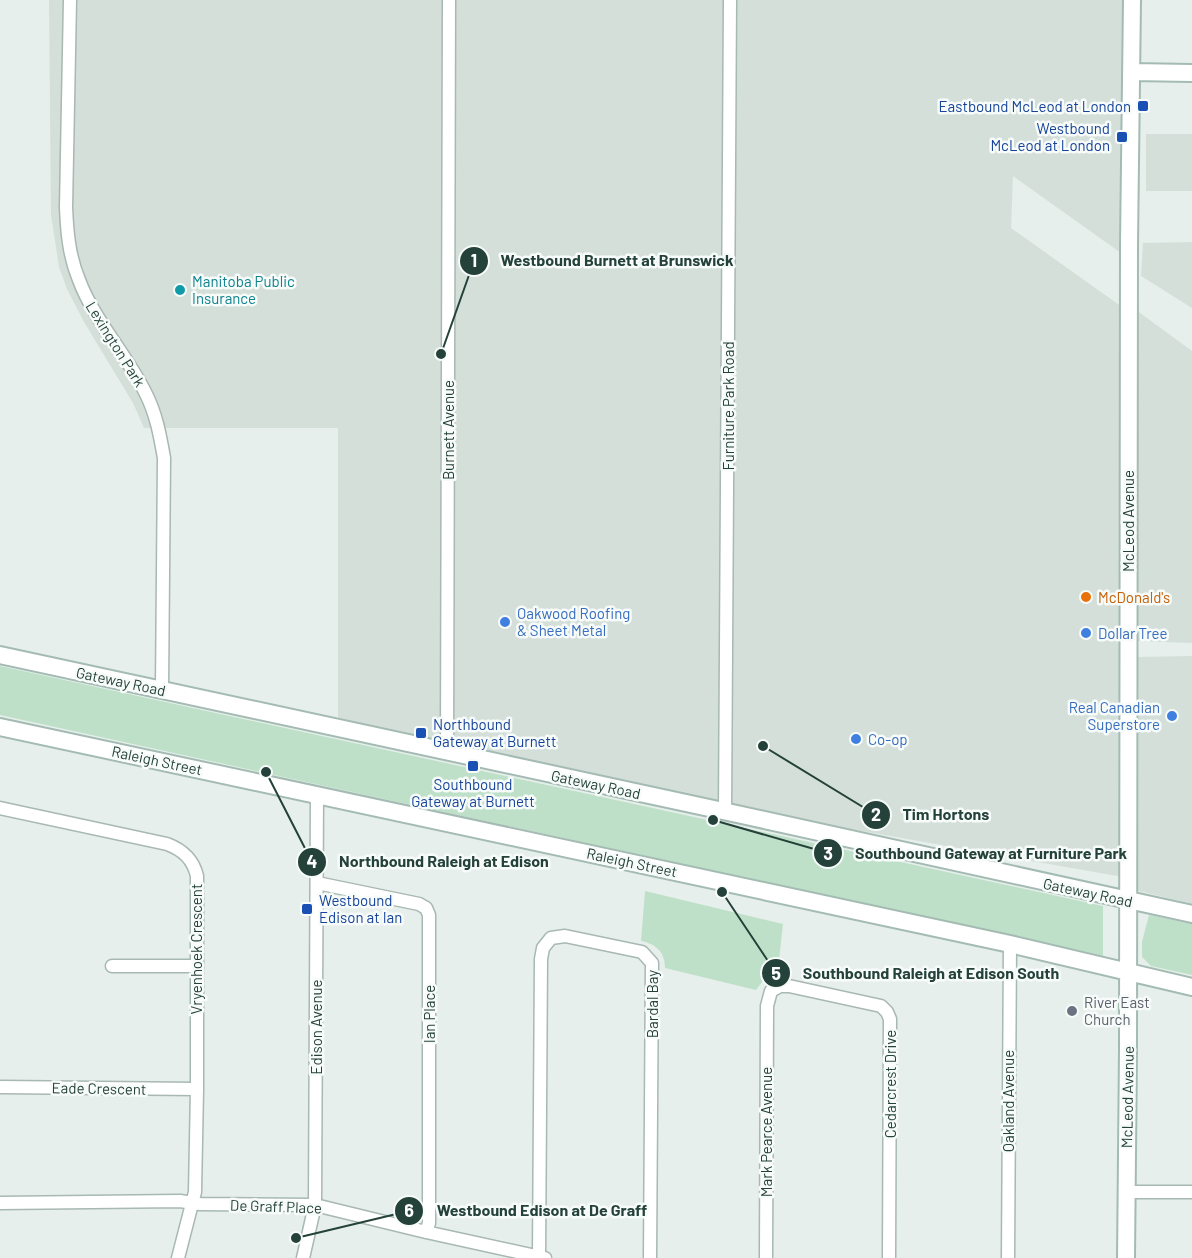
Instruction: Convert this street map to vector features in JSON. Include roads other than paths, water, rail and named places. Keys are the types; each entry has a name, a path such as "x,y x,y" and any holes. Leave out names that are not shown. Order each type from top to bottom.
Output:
{"street":[{"name":"Lexington Park","path":"70,0 67,236 79,282 144,390 153,409 160,435 164,459 162,690"},
{"name":"Burnett Avenue","path":"447,752 448,0"},
{"name":"Furniture Park Road","path":"725,812 730,0"},
{"name":"McLeod Avenue","path":"1126,1258 1129,244 1132,0"},
{"path":"1132,72 1192,73"},
{"name":"Gateway Road","path":"0,656 1192,914"},
{"name":"Raleigh Street","path":"0,728 1010,944 1192,987"},
{"name":"Edison Avenue","path":"303,1258 315,1205 317,794"},
{"name":"Vryenhoek Crescent","path":"0,808 166,844 179,849 189,857 195,867 197,876 195,1192 178,1258"},
{"name":"Ian Place","path":"317,883 419,904 426,908 429,915 429,1223 426,1232"},
{"name":"Bardal Bay","path":"543,1257 541,959 543,948 551,938 565,936 642,952 652,963 651,1258"},
{"name":"Oakland Avenue","path":"1008,1258 1010,944"},
{"path":"112,966 196,966"},
{"name":"Cedarcrest Drive","path":"767,1005 771,990 780,986 789,986 881,1006 887,1012 890,1019 889,1258"},
{"name":"Mark Pearce Avenue","path":"766,1258 767,1005"},
{"name":"Eade Crescent","path":"0,1087 197,1089"},
{"path":"1126,1192 1192,1192"},
{"name":"De Graff Place","path":"0,1203 180,1201 315,1205 543,1257"}],"place":[{"name":"Eastbound McLeod at London","path":"1143,106"},
{"name":"Westbound McLeod at London","path":"1122,137"},
{"name":"Manitoba Public Insurance","path":"180,290"},
{"name":"Westbound Burnett at Brunswick","path":"441,354"},
{"name":"McDonald's","path":"1086,597"},
{"name":"Oakwood Roofing & Sheet Metal","path":"505,622"},
{"name":"Dollar Tree","path":"1086,633"},
{"name":"Real Canadian Superstore","path":"1172,716"},
{"name":"Northbound Gateway at Burnett","path":"421,733"},
{"name":"Co-op","path":"856,739"},
{"name":"Tim Hortons","path":"763,746"},
{"name":"Southbound Gateway at Burnett","path":"473,766"},
{"name":"Northbound Raleigh at Edison","path":"266,772"},
{"name":"Southbound Gateway at Furniture Park","path":"713,820"},
{"name":"Southbound Raleigh at Edison South","path":"722,892"},
{"name":"Westbound Edison at Ian","path":"307,909"},
{"name":"River East Church","path":"1072,1011"},
{"name":"Westbound Edison at De Graff","path":"296,1238"}]}
